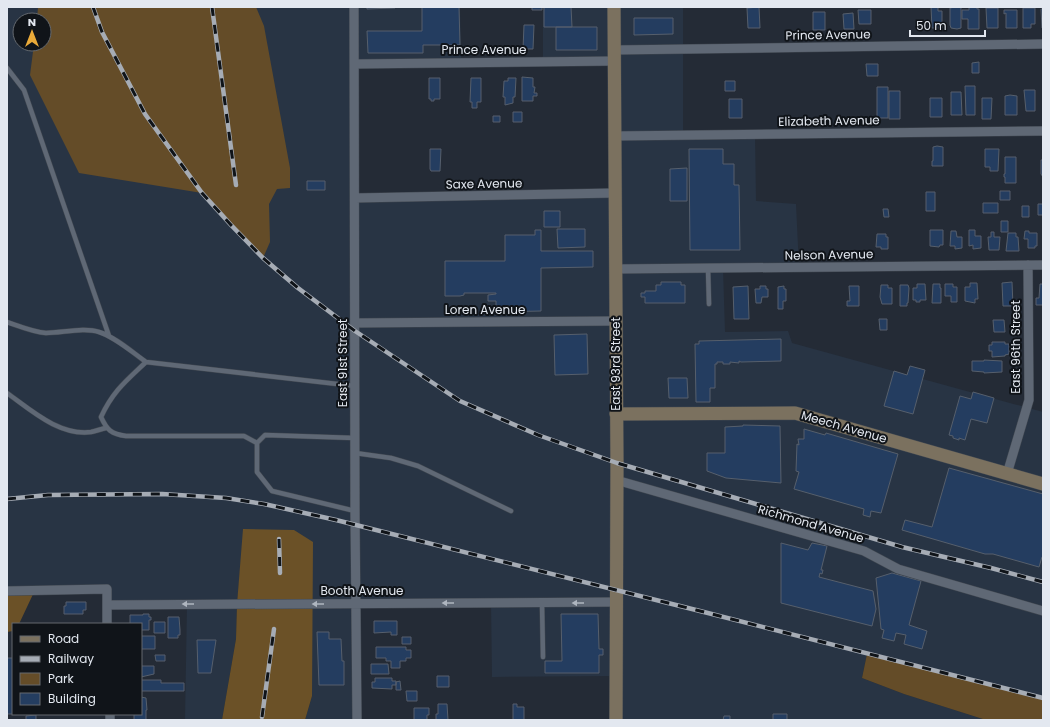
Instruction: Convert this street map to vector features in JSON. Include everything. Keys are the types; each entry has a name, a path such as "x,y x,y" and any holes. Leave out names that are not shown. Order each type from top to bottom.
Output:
{"main road":[{"name":"East 93rd Street","path":"614,7 617,602 616,720"},
{"name":"Meech Avenue","path":"616,414 795,412 1043,484"}],"street":[{"name":"East 91st Street","path":"354,7 357,720"},
{"name":"Prince Avenue","path":"355,64 614,55 1043,44"},
{"name":"Elizabeth Avenue","path":"614,136 1043,131"},
{"name":"Saxe Avenue","path":"355,198 615,193"},
{"name":"East 96th Street","path":"1006,474 1028,400 1028,265"},
{"name":"Nelson Avenue","path":"615,269 1043,265"},
{"name":"Loren Avenue","path":"355,322 615,321"},
{"name":"Richmond Avenue","path":"616,480 864,551 898,569 1043,611"},
{"path":"7,590 107,589 107,623"},
{"name":"Booth Avenue","path":"107,605 617,602"}],"lane":[{"path":"7,68 24,90 109,336"},
{"path":"708,268 709,304"},
{"path":"7,322 44,333 64,333 84,330 98,332 109,336 146,362 355,386"},
{"path":"146,362 108,401 101,417 106,428 116,435 126,436 244,436 257,443"},
{"path":"7,393 48,422 62,428 90,432 106,428"},
{"path":"355,438 265,435 257,443 257,472 272,491 355,511"},
{"path":"355,453 391,458 418,466 510,511"},
{"path":"542,603 543,657"}],"shaded area":[{"path":"7,7 460,7 461,63 355,64 355,198 615,193 614,61 543,62 543,7 683,7 683,135 755,134 756,201 796,204 799,267 723,268 725,332 788,331 792,343 1043,412 1043,698 867,654 862,678 904,694 986,720 616,720 616,676 492,677 491,603 357,603 357,720 305,720 312,696 244,529 237,604 236,639 222,720 185,720 187,604 107,605 107,589 7,591"},
{"path":"243,529 294,530 313,542 312,696 305,720 222,720 236,639 237,604"},
{"path":"35,590 19,623 12,623 12,631 7,632 7,591"}],"green space":[{"path":"38,7 256,7 264,26 290,168 290,188 277,189 269,204 270,242 263,258 202,193 79,173 30,75 33,52 52,52 52,12 38,12"},
{"path":"867,654 1043,698 1043,720 986,720 904,694 862,678"}],"building":[{"path":"367,7 395,7 395,8 367,9"},
{"path":"422,7 459,7 460,45 423,45 423,53 368,53 367,31 422,31"},
{"path":"532,7 542,7 542,10 532,10"},
{"path":"544,7 571,7 572,27 544,27"},
{"path":"759,7 760,28 748,28 747,8"},
{"path":"931,7 938,7 938,11 942,11 942,28 932,28"},
{"path":"961,7 961,28 957,29 951,28 950,25 950,8"},
{"path":"969,7 977,7 977,9 979,9 979,29 968,29 968,19 962,19 962,10 969,10"},
{"path":"986,8 998,8 998,28 987,28"},
{"path":"1023,8 1035,8 1035,24 1031,24 1031,28 1023,28"},
{"path":"1041,9 1043,9 1043,28 1042,28"},
{"path":"858,10 871,10 871,24 859,24"},
{"path":"1004,10 1017,10 1017,28 1006,28 1006,13 1004,14"},
{"path":"813,12 825,12 825,30 813,30"},
{"path":"853,13 854,29 844,29 843,14"},
{"path":"634,18 673,18 673,34 634,35"},
{"path":"524,25 534,25 533,49 523,49"},
{"path":"556,27 597,27 597,50 556,50"},
{"path":"979,62 979,73 972,73 972,63"},
{"path":"866,64 878,64 878,76 867,76"},
{"path":"522,77 533,78 533,87 535,87 534,93 537,93 537,96 533,96 533,101 522,101"},
{"path":"429,78 440,78 440,99 434,99 434,101 431,101 431,99 429,99"},
{"path":"471,78 481,78 481,102 477,102 477,108 472,108 472,102 470,102"},
{"path":"508,78 516,78 515,97 513,97 513,103 505,105 505,97 503,97 504,81 508,81"},
{"path":"725,81 735,81 735,91 725,91"},
{"path":"965,86 975,86 975,115 966,115"},
{"path":"877,87 888,87 888,118 877,118"},
{"path":"1024,90 1035,90 1035,111 1026,111"},
{"path":"889,91 900,91 900,119 889,119"},
{"path":"951,92 961,92 962,115 951,115"},
{"path":"1005,96 1017,96 1017,115 1005,115"},
{"path":"930,98 942,98 942,117 930,117"},
{"path":"982,98 992,98 991,119 982,119"},
{"path":"729,99 742,99 742,118 729,118"},
{"path":"513,112 522,112 522,122 513,122"},
{"path":"493,116 500,116 500,122 493,122"},
{"path":"933,147 943,147 943,166 932,166"},
{"path":"430,149 441,149 440,171 431,171 430,169"},
{"path":"689,149 723,149 723,164 734,164 734,185 739,185 740,250 690,250"},
{"path":"985,149 999,149 998,171 990,171 990,167 985,167"},
{"path":"1005,157 1016,157 1016,183 1005,183"},
{"path":"1041,160 1043,160 1043,177 1041,174"},
{"path":"687,168 687,201 670,201 670,169"},
{"path":"307,181 325,181 325,190 307,190"},
{"path":"1000,191 1010,191 1010,200 1000,200"},
{"path":"926,192 935,192 935,211 926,211"},
{"path":"983,203 998,203 998,213 983,213"},
{"path":"1038,204 1043,204 1043,215 1038,215"},
{"path":"1022,206 1029,206 1029,217 1022,217"},
{"path":"883,209 888,209 889,217 884,217"},
{"path":"544,211 560,211 560,227 544,227"},
{"path":"1001,221 1008,221 1008,232 1001,232"},
{"path":"557,229 585,229 585,247 558,248"},
{"path":"535,230 541,230 541,251 593,251 593,267 541,268 541,311 496,312 494,311 494,308 496,308 496,301 488,301 488,295 496,293 464,293 464,295 460,296 445,296 445,261 505,261 505,235 535,235"},
{"path":"930,230 943,230 943,245 940,245 939,247 930,246"},
{"path":"969,230 975,230 975,236 981,236 981,248 973,249 973,245 969,246"},
{"path":"951,231 956,231 957,237 962,237 962,248 955,249 955,246 950,246"},
{"path":"1025,231 1029,231 1029,233 1037,233 1037,246 1035,246 1035,248 1028,248 1028,239 1024,239"},
{"path":"991,232 994,232 994,237 1000,237 999,250 989,250 988,237 991,237"},
{"path":"1008,233 1016,233 1016,237 1018,237 1019,251 1006,251"},
{"path":"877,234 886,234 886,237 888,237 888,249 876,247"},
{"path":"661,282 681,282 681,285 685,285 685,303 645,303 645,297 641,297 641,293 645,293 645,291 656,291 656,285 661,285"},
{"path":"1012,282 1013,306 1003,306 1002,283"},
{"path":"970,283 977,283 978,299 975,299 975,303 965,301 965,287 970,287"},
{"path":"917,284 925,284 926,300 916,302 916,300 913,300 913,288 917,288"},
{"path":"933,284 940,284 941,303 932,303"},
{"path":"945,284 953,284 953,287 957,287 957,302 951,302 951,296 945,296"},
{"path":"1040,284 1043,284 1043,305 1036,305 1036,298 1039,298"},
{"path":"881,285 888,285 888,288 892,288 892,304 882,304 880,297"},
{"path":"900,285 908,285 909,288 907,306 900,306"},
{"path":"748,286 749,319 734,319 733,287"},
{"path":"760,286 766,286 766,289 768,289 768,297 762,297 761,303 756,303 755,289 760,289"},
{"path":"784,286 784,289 786,289 786,301 783,301 783,309 778,309 778,287"},
{"path":"849,286 859,286 859,306 847,306 847,301 850,301"},
{"path":"879,319 887,319 887,330 880,330"},
{"path":"993,320 1004,320 1005,332 994,332"},
{"path":"587,334 588,374 555,375 554,335"},
{"path":"781,339 781,361 739,361 739,363 730,362 730,364 717,362 717,364 715,364 715,388 710,388 710,402 696,402 695,344 699,344 699,341"},
{"path":"992,342 1005,342 1005,344 1009,344 1009,354 1005,356 992,357 992,351 989,351 989,345 992,345"},
{"path":"972,361 1002,361 1002,372 984,373 972,371"},
{"path":"910,366 925,370 913,414 884,406 894,371 907,375"},
{"path":"668,378 687,378 688,398 669,398"},
{"path":"973,392 994,398 987,423 971,419 965,440 953,438 953,436 949,435 960,396 971,399"},
{"path":"743,425 780,426 781,483 726,478 707,471 707,453 725,453 725,427"},
{"path":"804,429 825,435 826,433 898,454 881,513 871,511 870,517 863,515 864,509 794,489 799,472 796,471 797,444 799,445 798,439 804,439"},
{"path":"949,468 1043,494 1043,557 1039,567 993,554 985,554 902,530 905,520 932,527"},
{"path":"781,543 808,550 812,543 827,546 821,570 823,570 822,574 820,573 819,577 873,591 876,609 872,626 781,603"},
{"path":"892,573 921,581 909,625 927,631 922,649 904,644 906,635 896,633 894,641 882,638 884,630 881,629 876,578"},
{"path":"66,602 86,602 86,610 83,610 83,614 64,614 64,606 66,606"},
{"path":"149,614 149,617 151,617 151,620 149,620 149,630 142,630 142,623 130,623 130,615"},
{"path":"561,614 598,614 599,649 603,649 603,655 599,655 599,673 545,673 545,661 562,661"},
{"path":"168,617 179,617 180,635 178,635 178,638 168,638"},
{"path":"374,621 397,621 397,635 391,635 391,632 374,633"},
{"path":"154,622 165,622 165,633 154,633"},
{"path":"317,632 329,632 329,639 341,639 342,661 344,661 344,685 319,685"},
{"path":"142,636 155,636 155,649 142,649"},
{"path":"402,637 411,637 411,644 402,644"},
{"path":"197,640 216,640 211,673 198,673"},
{"path":"376,647 406,647 406,650 411,650 411,658 406,658 406,661 400,661 400,668 391,668 391,661 386,661 386,658 376,658"},
{"path":"155,655 165,655 165,661 156,661"},
{"path":"7,658 12,658 12,714 7,714"},
{"path":"371,664 388,664 389,674 371,674"},
{"path":"142,666 154,666 154,674 142,677"},
{"path":"437,676 449,676 449,687 437,687"},
{"path":"375,678 392,678 392,681 396,681 396,685 392,685 392,689 372,688 372,682 375,682"},
{"path":"142,680 161,680 161,683 184,683 184,691 142,691"},
{"path":"400,681 401,690 396,690 396,682"},
{"path":"406,691 417,691 417,701 407,701"},
{"path":"142,697 146,698 146,720 134,720 134,715 142,715"},
{"path":"438,704 447,704 448,720 436,720 436,714 438,714"},
{"path":"513,704 517,704 517,707 524,707 524,720 513,720"},
{"path":"414,708 429,708 427,720 414,720"},
{"path":"773,714 787,714 787,720 773,720"},
{"path":"36,715 36,720 26,720 26,716"},
{"path":"724,716 730,716 730,720 723,720"}],"railway":[{"path":"93,7 102,32 145,114 202,193 231,225 263,258 298,288 355,331 460,401 538,435 617,463 902,547 1043,582"},
{"path":"212,7 236,185"},
{"path":"7,499 48,495 162,494 226,498 264,504 336,520 1043,698"},
{"path":"279,539 280,573"},
{"path":"262,717 274,629"}]}
